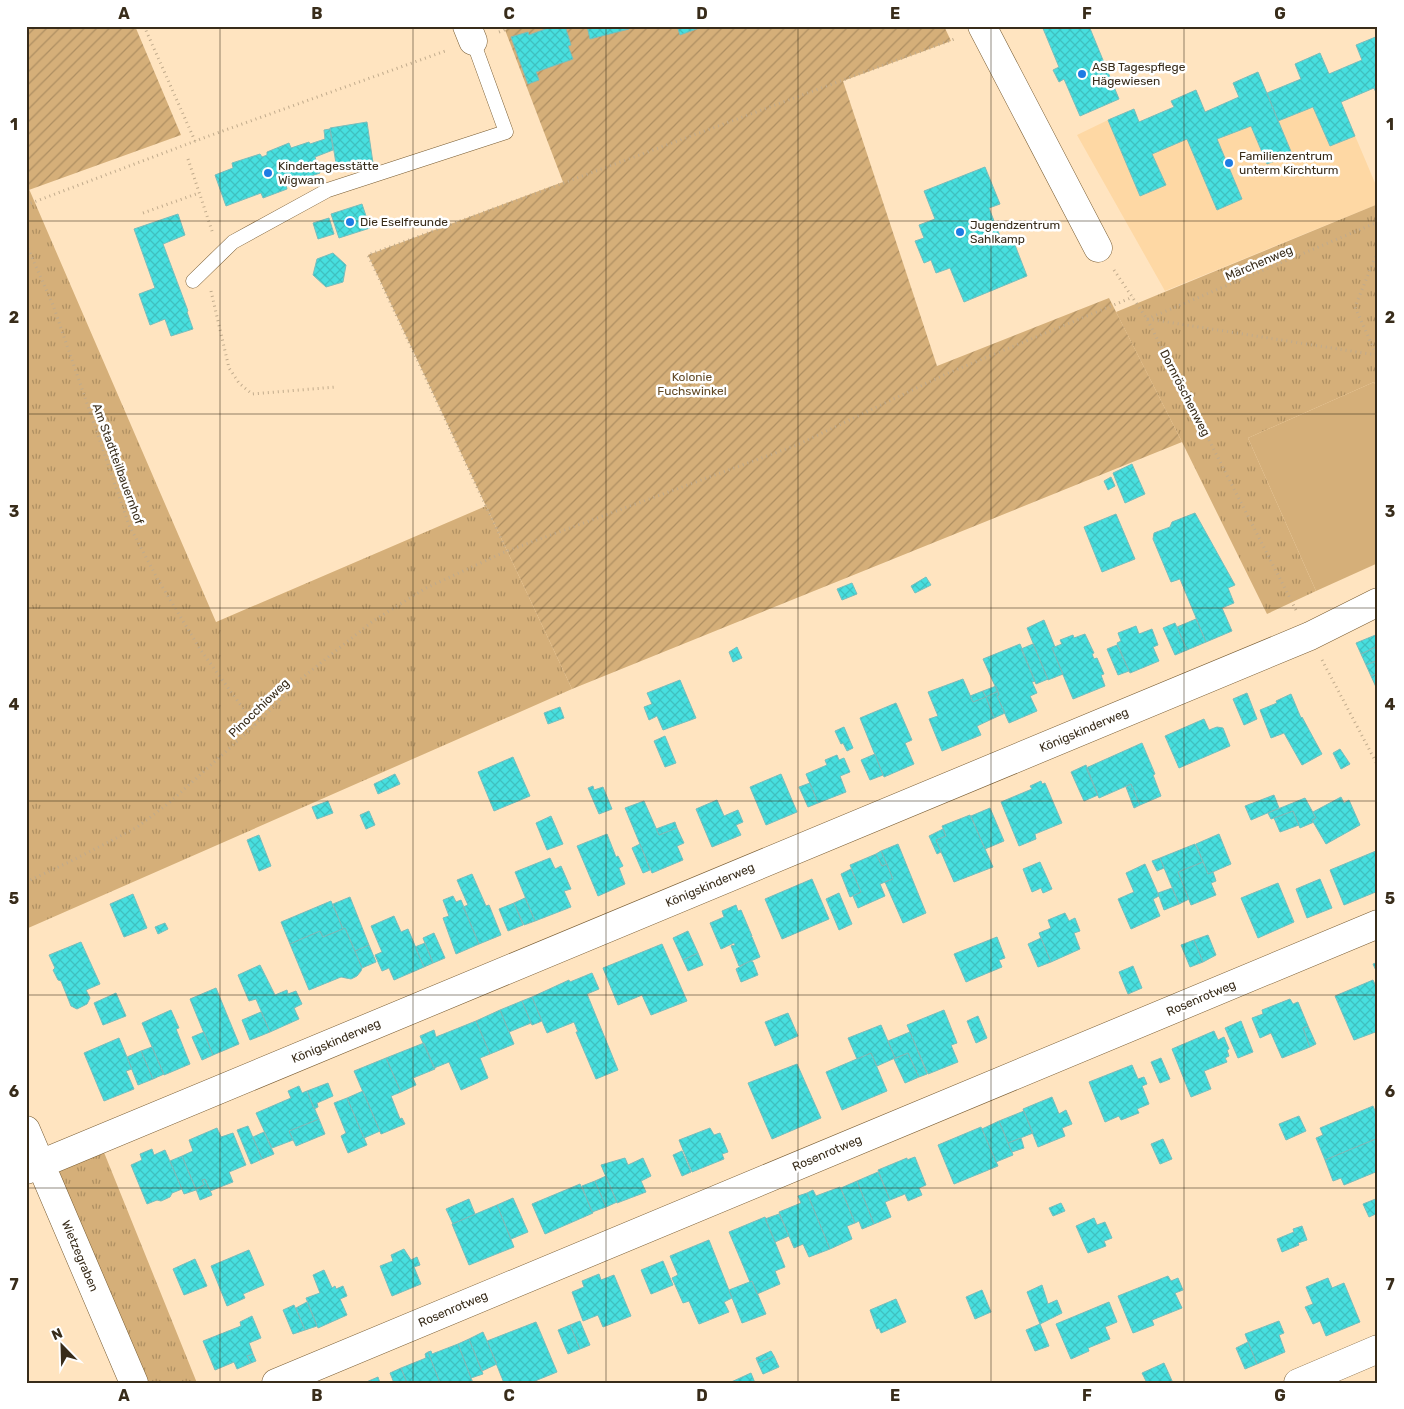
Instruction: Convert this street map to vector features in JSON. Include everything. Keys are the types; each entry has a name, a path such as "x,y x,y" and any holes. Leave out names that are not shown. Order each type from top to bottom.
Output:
{"street":[{"path":"971,31 1098,248"},
{"name":"Königskinderweg","path":"34,1167 1310,636 1378,602"},
{"name":"Rosenrotweg","path":"276,1383 1378,924"},
{"name":"Wietzegraben","path":"26,1130 34,1167 128,1380"},
{"path":"1298,1383 1378,1350"}],"lane":[{"path":"193,281 233,242 328,190 506,132 470,34"}],"path":[{"path":"144,26 195,141"},
{"path":"26,205 470,34 514,26"},
{"path":"507,551 368,255 952,41 971,31"},
{"path":"188,159 220,254"},
{"path":"142,213 199,193"},
{"name":"Märchenweg","path":"1147,319 1378,222"},
{"name":"Am Stadtteilbauernhof","path":"26,244 53,305 129,525 157,578 200,649 255,725"},
{"name":"Dornröschenweg","path":"1098,248 1147,319 1378,766"},
{"path":"1147,319 1376,355 1354,308 1378,250"},
{"path":"206,268 229,368 239,383 252,394 336,387"},
{"name":"Pinocchioweg","path":"26,882 136,828 169,803 255,725 302,678 373,621 426,588 507,551 797,445 946,374 1133,297"}],"shaded area":[{"name":"Familienzentrum unterm Kirchturm","path":"1320,53 1378,190 1378,204 1165,291 1077,135 1108,120 1139,122 1174,107 1171,101 1196,90 1206,112 1239,97 1233,83 1258,72 1267,93 1301,79 1295,64"}],"green space":[{"path":"26,26 135,26 181,135 26,191"},
{"name":"Kolonie Fuchswinkel","path":"514,26 944,26 951,41 843,81 937,366 1109,298 1182,442 572,689 368,255 563,182 505,30"},
{"path":"26,182 216,622 486,506 572,689 26,929"},
{"path":"1378,204 1378,390 1374,382 1248,438 1316,591 1267,614 1116,312"},
{"path":"1374,382 1378,390 1378,563 1316,591 1248,438"},
{"path":"99,1140 197,1383 134,1383 41,1164"}],"building":[{"path":"554,26 565,26 571,45 568,46 573,59 536,72 539,80 528,84 511,37 528,32 529,35"},
{"path":"587,26 628,26 629,29 590,39"},
{"path":"677,26 702,26 702,27 680,35"},
{"name":"ASB Tagespflege Hägewiesen","path":"1042,26 1089,26 1119,99 1080,116 1064,79 1059,82 1053,70 1059,67"},
{"path":"1378,36 1378,97 1374,88 1341,102 1355,136 1330,146 1313,107 1278,121 1267,93 1301,79 1295,64 1320,53 1329,74 1362,60 1356,45"},
{"path":"1258,72 1292,154 1267,164 1251,126 1217,139 1242,199 1217,210 1187,139 1152,154 1166,185 1140,196 1108,120 1134,109 1139,122 1174,107 1171,101 1196,90 1205,112 1239,97 1233,83"},
{"path":"367,122 373,163 337,169 330,128"},
{"path":"330,129 333,150 315,157 320,173 286,185 287,189 263,198 261,193 226,206 215,175 233,168 232,163 260,154 262,157 267,155 267,152 289,143 291,148 325,139 324,130"},
{"name":"Jugendzentrum Sahlkamp","path":"985,167 1000,204 989,208 1003,244 1013,240 1027,276 964,302 950,268 936,273 931,260 924,263 915,241 924,238 919,225 935,219 924,191"},
{"path":"362,204 370,228 339,238 331,214"},
{"path":"178,214 185,235 163,244 193,329 171,336 165,319 150,325 139,294 155,288 134,229"},
{"path":"329,218 334,234 318,239 313,223"},
{"path":"333,253 346,265 343,282 326,287 313,275 317,259"},
{"path":"1132,464 1145,494 1125,503 1113,473"},
{"path":"1111,477 1115,486 1108,490 1104,481"},
{"path":"1195,513 1235,585 1228,588 1234,603 1222,608 1232,631 1206,642 1180,579 1171,582 1153,539 1154,533 1170,527 1172,522"},
{"path":"1116,514 1135,559 1102,572 1084,527"},
{"path":"926,577 931,585 915,593 911,586"},
{"path":"852,583 857,594 842,600 837,589"},
{"path":"1196,619 1206,642 1187,650 1177,627"},
{"path":"1044,620 1055,647 1052,648 1063,674 1048,680 1027,628"},
{"path":"1175,623 1187,650 1175,655 1163,628"},
{"path":"1136,626 1139,634 1152,629 1158,645 1153,647 1159,661 1130,673 1117,643 1121,641 1118,633"},
{"path":"1085,634 1094,653 1092,654 1094,659 1097,658 1104,674 1101,675 1105,686 1073,699 1052,648 1062,644 1060,640 1073,635 1074,638"},
{"path":"1378,634 1378,646 1361,654 1356,643"},
{"path":"1020,644 1035,681 1032,682 1037,693 1030,696 1037,711 1009,723 983,659"},
{"path":"1033,644 1048,679 1036,684 1021,649"},
{"path":"1117,645 1129,671 1118,675 1107,649"},
{"path":"1378,646 1378,660 1366,665 1361,654"},
{"path":"737,647 742,658 733,662 729,652"},
{"path":"1378,660 1378,673 1371,676 1366,665"},
{"path":"1378,673 1378,686 1376,687 1371,676"},
{"path":"963,679 973,702 986,697 994,718 977,726 981,735 942,751 929,719 938,716 928,692"},
{"path":"680,680 696,718 663,730 657,716 649,720 644,707 652,704 647,693"},
{"path":"996,686 998,691 986,697 983,691"},
{"path":"983,691 986,697 973,702 970,696"},
{"path":"998,691 999,695 997,696 1005,713 994,718 986,697"},
{"path":"1247,693 1257,719 1244,725 1233,699"},
{"path":"1291,694 1301,718 1322,754 1302,765 1284,733 1271,738 1260,710 1277,703 1276,701"},
{"path":"896,703 912,740 905,743 914,764 884,777 860,718"},
{"path":"560,707 564,718 548,724 544,713"},
{"path":"1204,719 1209,730 1217,727 1223,728 1230,746 1179,768 1165,736"},
{"path":"844,727 853,748 847,751 843,743 841,744 835,731"},
{"path":"665,736 676,763 665,767 654,741"},
{"path":"1142,743 1155,774 1153,775 1161,796 1140,805 1131,784 1099,798 1086,768"},
{"path":"1340,749 1350,764 1341,769 1333,753"},
{"path":"875,754 883,775 870,780 861,760"},
{"path":"837,755 839,760 844,758 850,772 840,776 846,792 818,803 806,774 827,765 825,760"},
{"path":"513,757 530,796 494,811 478,772"},
{"path":"1086,765 1098,795 1084,801 1071,772"},
{"path":"395,774 400,784 378,794 374,784"},
{"path":"781,774 797,812 766,825 750,787"},
{"path":"1041,781 1042,784 1045,783 1062,823 1035,834 1036,839 1019,846 1001,802 1032,789 1030,786"},
{"path":"810,783 818,803 808,807 799,787"},
{"path":"1131,784 1140,805 1134,808 1126,787"},
{"path":"593,786 594,790 603,787 612,809 599,814 588,788"},
{"path":"1274,795 1279,808 1251,820 1245,806"},
{"path":"1341,797 1344,803 1349,800 1360,825 1326,844 1312,820 1316,818 1313,812"},
{"path":"1305,798 1316,818 1312,820 1314,822 1300,828 1293,811 1271,819 1268,813"},
{"path":"717,800 724,816 738,810 743,822 736,825 741,835 712,847 696,809"},
{"path":"328,801 333,813 317,819 312,807"},
{"path":"644,801 659,835 677,828 684,843 677,846 683,860 652,873 625,808"},
{"path":"990,808 1004,841 985,849 971,816"},
{"path":"369,811 375,825 366,829 360,815"},
{"path":"1293,811 1299,825 1280,832 1274,818"},
{"path":"970,815 993,867 954,882 936,840 946,836 942,826"},
{"path":"551,816 563,844 547,850 536,823"},
{"path":"675,822 677,828 659,835 656,829"},
{"path":"943,829 946,836 936,840 941,852 937,854 929,836"},
{"path":"607,834 616,857 618,856 623,866 619,868 625,884 598,896 577,846"},
{"path":"1219,834 1231,864 1208,874 1196,844"},
{"path":"259,835 271,866 259,871 247,840"},
{"path":"640,844 650,870 643,873 632,848"},
{"path":"898,844 926,913 903,923 885,882 893,879 881,851"},
{"path":"1195,844 1203,862 1178,872 1189,899 1179,904 1160,858"},
{"path":"881,851 887,864 882,866 876,854"},
{"path":"1376,851 1378,856 1378,891 1344,905 1330,870"},
{"path":"876,854 882,866 887,864 893,879 880,884 885,896 858,908 853,896 861,892 850,865"},
{"path":"550,858 555,869 561,866 571,889 564,891 571,907 535,921 515,872"},
{"path":"1160,858 1164,868 1157,871 1152,861"},
{"path":"1040,862 1052,889 1043,893 1041,888 1032,892 1023,869"},
{"path":"1203,862 1208,874 1213,872 1216,881 1211,883 1216,895 1191,905 1178,872"},
{"path":"1145,864 1159,896 1153,899 1160,916 1131,929 1118,899 1134,892 1126,873"},
{"path":"851,869 861,892 850,897 841,874"},
{"path":"472,874 486,906 489,905 501,935 479,944 463,907 468,905 457,880"},
{"path":"812,879 829,919 782,939 765,899"},
{"path":"1320,879 1332,908 1307,918 1296,889"},
{"path":"1278,883 1294,922 1258,938 1241,898"},
{"path":"1172,888 1179,904 1164,910 1158,893"},
{"path":"839,893 852,924 839,930 826,899"},
{"path":"133,894 147,928 124,937 110,904"},
{"path":"453,896 456,902 461,900 479,944 456,954 443,918 449,916 443,900"},
{"path":"350,897 369,945 355,951 345,928 343,929 333,904"},
{"path":"525,898 535,921 524,925 514,903"},
{"path":"331,901 343,929 323,937 320,931 290,944 281,922"},
{"path":"514,903 523,925 508,931 499,909"},
{"path":"736,905 738,911 741,910 760,957 739,966 731,946 735,945 734,943 721,949 710,923 724,917 722,911"},
{"path":"1065,913 1069,921 1075,918 1080,931 1074,933 1080,949 1051,962 1039,933 1051,928 1048,920"},
{"path":"394,916 401,932 408,929 424,967 394,980 389,968 382,971 375,955 382,952 371,926"},
{"path":"165,923 168,929 158,934 155,927"},
{"path":"345,928 362,968 361,971 351,979 341,977 309,990 290,944 320,931 323,937"},
{"path":"688,931 698,953 683,960 673,938"},
{"path":"434,933 445,958 433,963 423,938"},
{"path":"1208,935 1216,955 1203,962 1194,940"},
{"path":"997,937 1005,958 999,960 1002,967 966,982 954,954"},
{"path":"1041,938 1051,962 1038,967 1028,944"},
{"path":"1194,940 1203,962 1190,967 1181,945"},
{"path":"81,942 100,984 86,990 90,998 87,1004 77,1009 71,1006 61,981 58,980 53,970 55,968 49,955"},
{"path":"425,943 433,963 424,967 415,947"},
{"path":"662,944 687,1001 651,1015 642,995 618,1005 603,968"},
{"path":"369,945 376,962 362,968 355,951"},
{"path":"698,953 703,965 688,971 683,960"},
{"path":"750,961 753,962 758,975 741,982 736,969"},
{"path":"1378,962 1378,975 1373,964"},
{"path":"260,965 275,995 287,990 288,994 296,991 302,1004 294,1008 299,1019 270,1032 256,999 249,1001 238,975"},
{"path":"1133,966 1142,988 1128,994 1119,972"},
{"path":"592,973 599,989 587,994 618,1070 596,1079 576,1032 578,1032 574,1022 547,1033 532,997 569,980 570,982"},
{"path":"1373,980 1378,991 1378,1031 1354,1040 1335,996"},
{"path":"216,988 239,1044 213,1055 190,999"},
{"path":"116,993 126,1016 103,1025 94,1003"},
{"path":"532,997 542,1021 532,1025 522,1001"},
{"path":"1290,999 1293,1004 1298,1002 1308,1026 1303,1028 1310,1047 1282,1058 1271,1033 1260,1038 1252,1018 1263,1014 1262,1010"},
{"path":"522,1001 531,1023 509,1032 500,1010"},
{"path":"171,1010 179,1028 176,1029 190,1064 164,1075 142,1023"},
{"path":"500,1010 514,1044 490,1054 476,1021"},
{"path":"944,1010 957,1043 951,1045 958,1062 928,1074 907,1025"},
{"path":"261,1012 270,1032 250,1040 242,1020"},
{"path":"788,1013 798,1036 775,1046 765,1022"},
{"path":"978,1016 987,1038 976,1043 967,1021"},
{"path":"476,1021 490,1054 480,1058 488,1078 461,1090 449,1062 434,1068 420,1036 434,1030 436,1037"},
{"path":"1241,1021 1253,1052 1238,1058 1225,1028"},
{"path":"881,1025 895,1058 877,1066 871,1053 857,1059 848,1038"},
{"path":"1308,1026 1316,1044 1310,1047 1303,1028"},
{"path":"1214,1031 1218,1040 1224,1037 1229,1049 1227,1050 1229,1056 1225,1058 1227,1062 1204,1071 1211,1089 1191,1097 1172,1049"},
{"path":"204,1032 213,1055 202,1060 192,1037"},
{"path":"910,1032 927,1074 919,1077 908,1053 895,1058 888,1041"},
{"path":"119,1038 132,1069 126,1071 134,1089 104,1101 84,1053"},
{"path":"424,1043 435,1069 413,1078 416,1085 401,1092 386,1058"},
{"path":"152,1047 164,1074 153,1079 141,1051"},
{"path":"141,1051 153,1079 138,1085 127,1057"},
{"path":"871,1053 887,1091 842,1110 826,1072"},
{"path":"908,1053 919,1077 905,1083 894,1059"},
{"path":"386,1058 401,1092 391,1096 400,1119 402,1118 405,1124 381,1134 354,1071"},
{"path":"1161,1058 1170,1079 1160,1083 1151,1062"},
{"path":"797,1064 821,1118 772,1139 748,1083"},
{"path":"1132,1065 1138,1079 1144,1077 1147,1084 1142,1086 1149,1104 1137,1109 1139,1113 1121,1120 1119,1116 1105,1122 1089,1082"},
{"path":"328,1083 333,1096 317,1103 318,1107 314,1109 307,1091"},
{"path":"299,1086 302,1093 307,1091 319,1119 289,1131 293,1140 272,1148 256,1113 291,1098 288,1091"},
{"path":"363,1091 380,1131 364,1138 347,1098"},
{"path":"1052,1097 1059,1114 1066,1110 1072,1124 1062,1128 1065,1136 1038,1147 1023,1109"},
{"path":"347,1098 367,1145 348,1153 341,1136 346,1133 334,1103"},
{"path":"1373,1106 1378,1118 1378,1138 1325,1160 1316,1138 1323,1135 1320,1128"},
{"path":"1024,1111 1033,1133 1008,1143 999,1121"},
{"path":"1299,1116 1306,1131 1286,1140 1279,1124"},
{"path":"319,1119 325,1134 296,1146 289,1131"},
{"path":"999,1121 1013,1155 996,1162 982,1129"},
{"path":"248,1126 262,1159 251,1164 237,1130"},
{"path":"981,1127 998,1166 954,1184 938,1145"},
{"path":"217,1128 221,1137 233,1133 246,1165 229,1172 233,1182 210,1191 205,1179 202,1180 204,1185 196,1189 182,1156 193,1151 189,1140"},
{"path":"710,1128 714,1135 720,1133 728,1152 722,1154 724,1159 692,1172 679,1140"},
{"path":"264,1132 274,1154 262,1159 253,1137"},
{"path":"1021,1138 1024,1148 1012,1152 1008,1143"},
{"path":"1378,1138 1378,1171 1344,1185 1341,1178 1333,1181 1325,1160"},
{"path":"1163,1139 1172,1159 1160,1164 1151,1144"},
{"path":"152,1149 154,1155 165,1150 182,1189 161,1201 157,1200 147,1204 131,1165 142,1160 140,1154"},
{"path":"682,1151 691,1172 682,1176 673,1155"},
{"path":"182,1156 196,1190 184,1194 170,1161"},
{"path":"915,1157 926,1185 919,1188 922,1195 908,1201 905,1194 890,1200 878,1170 907,1158 907,1160"},
{"path":"625,1158 628,1165 643,1158 651,1176 641,1181 646,1192 617,1203 601,1165"},
{"path":"878,1172 890,1200 885,1202 891,1217 874,1224 857,1181"},
{"path":"606,1176 617,1202 606,1207 595,1181"},
{"path":"205,1179 212,1195 200,1200 196,1189 204,1185 202,1180"},
{"path":"595,1181 606,1207 592,1212 582,1186"},
{"path":"857,1181 874,1224 862,1229 859,1221 855,1223 841,1188"},
{"path":"580,1184 593,1213 545,1234 532,1204"},
{"path":"840,1187 855,1223 847,1226 852,1239 830,1249 807,1193 813,1190 816,1196"},
{"path":"807,1193 830,1249 809,1257 803,1244 794,1248 779,1212 801,1203 798,1196"},
{"path":"513,1198 528,1232 511,1239 497,1205"},
{"path":"1378,1198 1378,1213 1369,1217 1363,1204"},
{"path":"469,1199 475,1214 453,1224 446,1209"},
{"path":"1061,1203 1065,1211 1053,1216 1049,1208"},
{"path":"497,1205 514,1247 469,1265 452,1224"},
{"path":"779,1214 789,1236 775,1242 765,1219"},
{"path":"765,1217 785,1267 775,1271 780,1284 757,1294 729,1232"},
{"path":"1094,1218 1097,1225 1105,1222 1112,1238 1104,1241 1106,1246 1088,1253 1076,1226"},
{"path":"1302,1226 1307,1240 1282,1252 1277,1239 1294,1232 1293,1229"},
{"path":"709,1240 732,1298 724,1302 729,1312 699,1324 689,1301 683,1303 672,1278 678,1275 670,1256"},
{"path":"404,1249 411,1260 417,1257 420,1265 414,1267 421,1284 392,1296 380,1266 393,1261 391,1255"},
{"path":"249,1250 264,1285 243,1294 245,1298 227,1306 211,1266"},
{"path":"195,1259 207,1286 184,1295 173,1269"},
{"path":"663,1261 673,1285 651,1294 641,1270"},
{"path":"324,1270 332,1288 335,1286 336,1289 343,1286 347,1296 340,1299 347,1315 318,1328 306,1298 320,1293 313,1275"},
{"path":"599,1274 601,1280 614,1275 631,1316 603,1327 598,1315 583,1321 572,1292 584,1287 582,1281"},
{"path":"1168,1276 1171,1281 1178,1278 1183,1290 1175,1293 1182,1308 1152,1320 1154,1325 1133,1333 1118,1296"},
{"path":"1328,1278 1332,1288 1344,1283 1360,1322 1326,1336 1320,1321 1313,1324 1305,1307 1313,1304 1306,1287"},
{"path":"752,1281 766,1314 742,1323 729,1290"},
{"path":"1042,1285 1048,1304 1057,1300 1062,1313 1040,1324 1027,1292"},
{"path":"982,1290 991,1312 975,1319 966,1297"},
{"path":"896,1299 906,1322 881,1333 879,1328 877,1329 870,1310"},
{"path":"307,1302 317,1326 305,1330 296,1308"},
{"path":"1109,1302 1117,1322 1105,1327 1110,1339 1088,1348 1089,1351 1071,1359 1056,1324"},
{"path":"294,1305 305,1330 293,1334 283,1310"},
{"path":"252,1316 261,1338 249,1343 253,1354 247,1356 251,1363 237,1369 234,1362 215,1370 203,1341 241,1326 240,1322"},
{"path":"580,1321 590,1345 580,1349 570,1325"},
{"path":"1279,1321 1284,1333 1279,1335 1285,1352 1257,1364 1245,1334"},
{"path":"536,1322 557,1372 530,1383 504,1383 487,1341"},
{"path":"1040,1324 1049,1346 1035,1351 1026,1330"},
{"path":"570,1325 580,1349 568,1354 558,1330"},
{"path":"483,1332 497,1364 482,1371 469,1339"},
{"path":"469,1339 483,1374 471,1378 458,1344"},
{"path":"1248,1342 1257,1364 1245,1369 1236,1348"},
{"path":"458,1344 473,1383 440,1383 428,1352 431,1351 432,1354"},
{"path":"771,1351 774,1356 758,1363 756,1358"},
{"path":"428,1352 440,1383 407,1383 401,1368 426,1358 425,1354"},
{"path":"253,1354 256,1361 251,1363 247,1356"},
{"path":"774,1356 779,1367 763,1374 758,1363"},
{"path":"1164,1363 1173,1383 1147,1383 1142,1373"},
{"path":"401,1368 407,1383 394,1383 390,1373"},
{"path":"751,1373 755,1383 729,1383"},
{"path":"378,1377 380,1383 364,1383"}],"place":[{"name":"ASB Tagespflege Hägewiesen","path":"1082,74"},
{"name":"Familienzentrum unterm Kirchturm","path":"1229,163"},
{"name":"Kindertagesstätte Wigwam","path":"268,173"},
{"name":"Die Eselfreunde","path":"350,222"},
{"name":"Jugendzentrum Sahlkamp","path":"960,232"}]}
